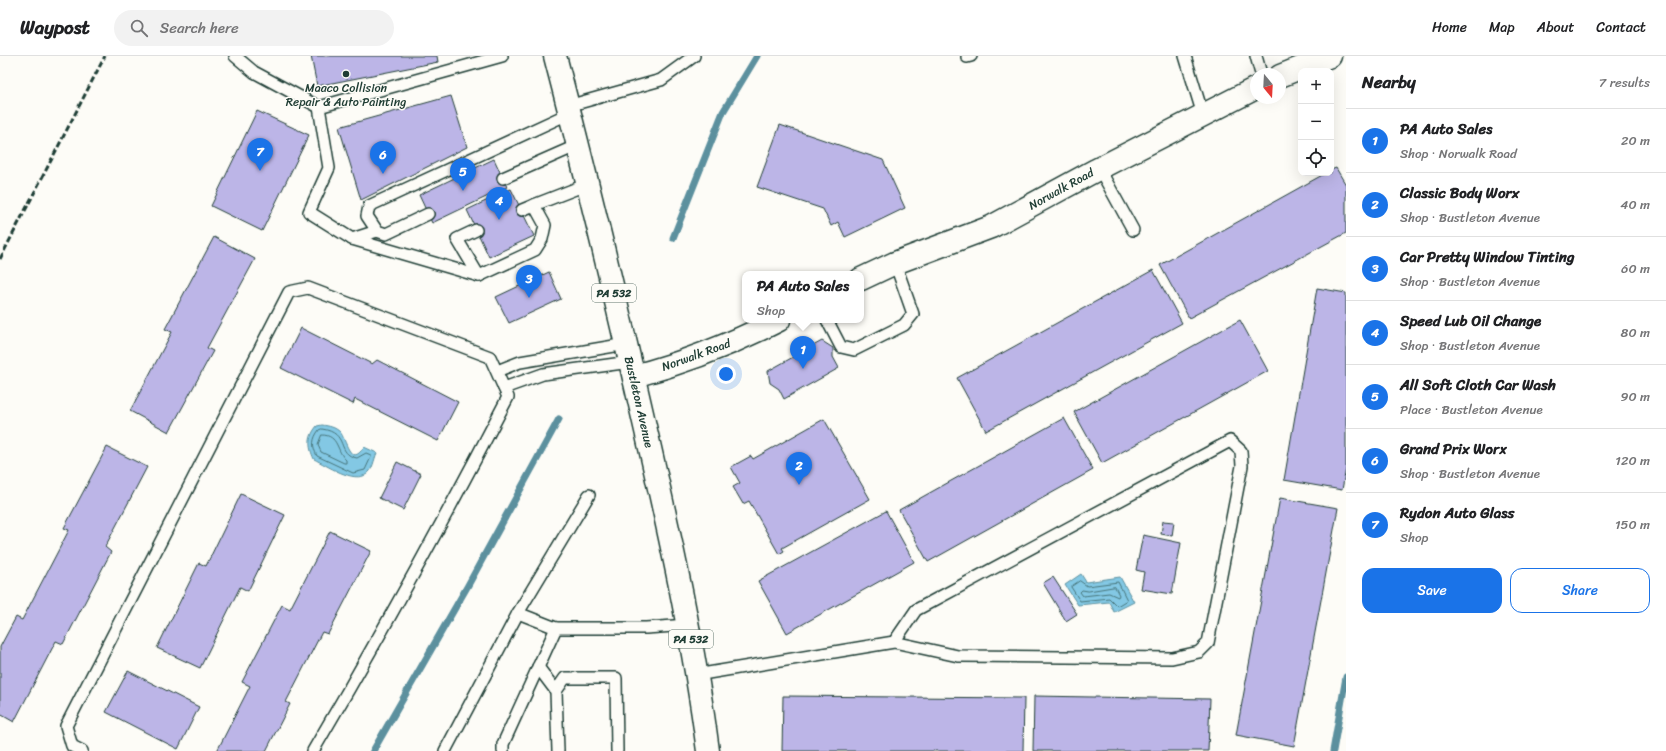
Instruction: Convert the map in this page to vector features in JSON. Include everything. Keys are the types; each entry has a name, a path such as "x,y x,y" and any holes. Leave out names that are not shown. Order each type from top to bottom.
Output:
{"main road":[{"name":"Bustleton Avenue","path":"555,56 588,184 668,528 688,625 708,751"},
{"path":"1286,74 1330,56"},
{"name":"Norwalk Road","path":"864,278 895,263 991,227 1099,168 1250,91"},
{"name":"Norwalk Road","path":"630,361 665,368 741,339 773,323"}],"lane":[{"path":"235,56 254,72 319,107 502,56"},
{"path":"428,214 386,234 377,230 367,216 369,206 569,109 661,80 694,56"},
{"path":"1185,56 1203,115"},
{"path":"1256,56 1259,68"},
{"path":"319,107 329,168 309,212 352,239 479,276 535,250 542,239 545,226 534,205"},
{"path":"503,178 578,145"},
{"path":"1099,168 1133,230"},
{"path":"522,210 588,184"},
{"path":"352,239 377,230"},
{"path":"476,230 457,238 479,276"},
{"path":"828,323 840,347 854,350 904,324 913,314 895,263"},
{"path":"82,751 72,746 66,726 289,292 308,288 490,357 508,398 473,465 351,685 312,751"},
{"path":"497,371 520,362 630,361"},
{"path":"504,388 543,374 630,361"},
{"path":"696,675 894,642 958,656 1172,658 1199,652 1208,643 1242,466 1240,451 1230,441 916,610 894,642"},
{"path":"445,751 518,612 589,495"},
{"path":"518,612 556,628 646,628 688,625"},
{"path":"503,751 503,744 556,628"},
{"path":"538,667 556,692 558,751"},
{"path":"556,692 565,678 616,678 617,751"}],"water":[{"path":"322,425 338,430 352,454 355,455 359,453 364,447 377,453 372,467 367,474 355,477 333,469 314,459 310,442 314,430 317,426"},
{"path":"1081,574 1086,582 1120,577 1134,602 1114,612 1109,602 1078,605 1065,585"}],"building":[{"name":"Maaco Collision Repair & Auto Painting","path":"311,56 437,56 438,62 317,86"},
{"path":"451,96 467,147 361,200 339,127"},
{"path":"257,111 309,135 262,231 211,206"},
{"path":"780,125 883,160 905,208 845,237 838,222 831,226 823,209 757,187"},
{"path":"494,159 507,187 432,223 419,195"},
{"path":"1336,168 1346,185 1346,233 1189,318 1160,265 1321,176 1334,176 1334,169"},
{"path":"511,189 534,236 489,257 467,210"},
{"path":"214,237 255,259 207,348 213,351 169,432 130,411 172,332 165,329"},
{"path":"1153,270 1182,323 986,431 957,378"},
{"path":"549,272 561,299 509,323 496,297"},
{"path":"1317,288 1346,293 1346,468 1342,490 1284,480"},
{"path":"1240,320 1268,371 1102,463 1074,412"},
{"path":"301,328 372,364 377,360 458,402 438,441 355,399 353,404 281,368"},
{"path":"822,341 833,348 833,357 839,368 784,399 779,389 770,383 768,371"},
{"path":"1064,418 1093,470 928,562 899,510"},
{"path":"824,419 870,499 782,548 784,551 779,554 749,501 743,504 733,487 740,483 731,467 751,456 753,459"},
{"path":"107,447 147,467 105,547 111,552 63,644 56,641 14,722 0,714 0,647 16,617 22,620 69,530 64,528"},
{"path":"397,462 421,474 403,510 379,498"},
{"path":"241,494 285,515 248,591 240,587 200,668 157,648 199,563 206,566"},
{"path":"1280,498 1338,508 1294,746 1236,735"},
{"path":"886,511 914,562 787,633 758,581"},
{"path":"1163,521 1174,522 1172,536 1161,534"},
{"path":"330,531 371,551 328,634 322,632 286,702 290,704 266,751 217,751 250,686 242,682 282,605 290,609"},
{"path":"1143,535 1181,543 1172,594 1141,589 1144,572 1136,570"},
{"path":"1053,577 1077,614 1066,621 1043,583"},
{"path":"128,671 199,707 178,749 106,712"},
{"path":"783,696 1024,698 1023,751 782,751"},
{"path":"1034,696 1210,699 1208,751 1033,751"}],"waterway":[{"path":"673,238 723,112 757,56"},
{"path":"373,751 467,587 559,419"},
{"path":"1333,751 1346,677"}],"railway":[{"path":"0,259 105,56"}],"place":[{"name":"Maaco Collision Repair & Auto Painting","path":"346,74"},
{"name":"Rydon Auto Glass","path":"260,171"},
{"name":"Grand Prix Worx","path":"383,174"},
{"name":"All Soft Cloth Car Wash","path":"463,191"},
{"name":"Speed Lub Oil Change","path":"499,220"},
{"name":"Car Pretty Window Tinting","path":"529,298"},
{"name":"PA Auto Sales","path":"803,369"},
{"name":"Classic Body Worx","path":"799,485"}]}
